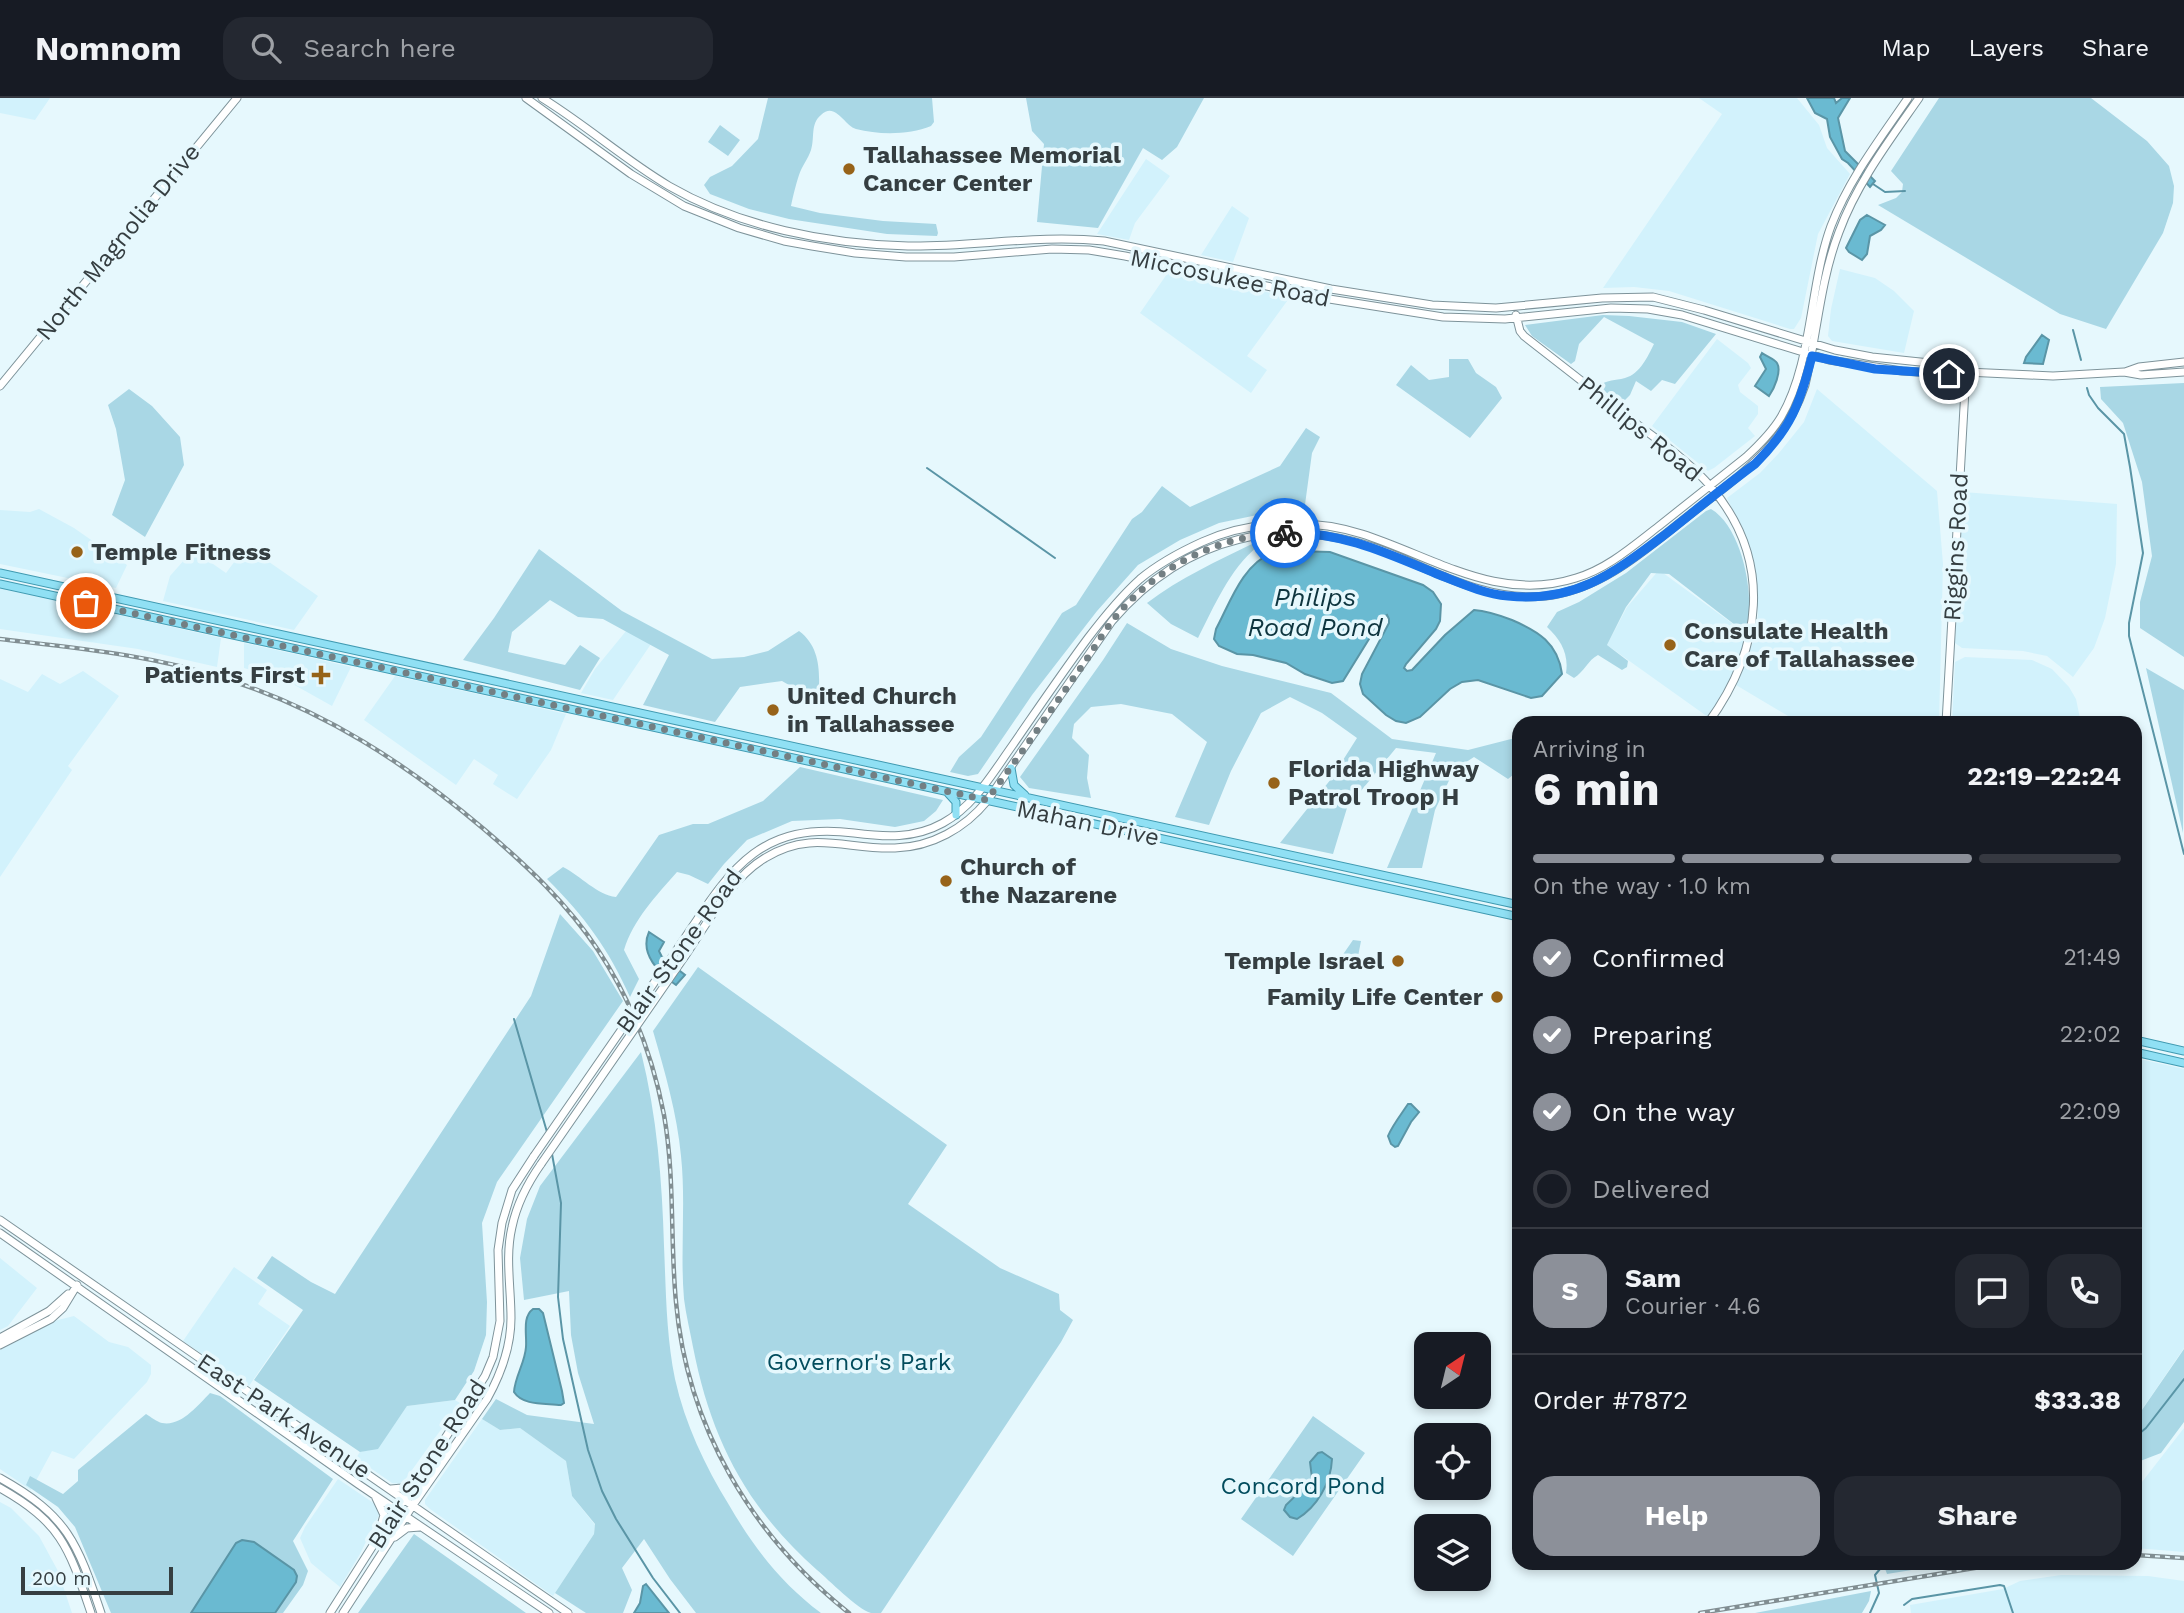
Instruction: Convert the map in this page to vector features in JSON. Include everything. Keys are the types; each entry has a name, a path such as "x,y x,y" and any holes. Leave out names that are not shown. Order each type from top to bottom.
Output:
{"main road":[{"name":"North Magnolia Drive","path":"0,386 237,98"},
{"name":"Miccosukee Road","path":"526,98 665,195 714,219 784,241 855,253 954,257 1052,248 1115,254 1297,293 1405,312 1469,319 1629,307 1682,315 1812,356 1847,364 1902,371 2034,376 2184,372"},
{"name":"Miccosukee Road","path":"542,98 661,181 721,210 770,227 883,244 954,246 1049,238 1086,239 1118,243 1299,282 1450,307 1515,306 1620,296 1653,297 1685,304 1814,345 1872,357 1949,365 1966,372"},
{"path":"1854,188 1908,98"},
{"path":"1854,188 1919,98"},
{"path":"608,157 614,148"},
{"name":"Blair Stone Road","path":"330,1613 485,1376 493,1357 500,1321 498,1250 502,1223 512,1190 725,881 750,855 774,841 798,833 833,830 883,837 918,833 936,827 956,815 983,788 1070,662 1116,602 1158,565 1206,540 1267,525 1323,526 1361,534 1491,582 1507,585 1544,585 1580,577 1615,559 1760,445 1780,419 1793,392 1825,243 1832,225 1854,188"},
{"name":"Blair Stone Road","path":"343,1613 496,1384 506,1354 511,1318 509,1256 512,1226 523,1193 717,910 740,879 758,862 782,849 816,841 895,848 915,846 953,831 967,821 995,790 1112,621 1126,605 1169,569 1210,548 1252,536 1279,533 1325,535 1362,543 1470,587 1507,596 1547,596 1585,586 1618,570 1755,464 1785,429 1800,402 1833,251 1854,188"},
{"path":"665,195 677,199 690,196"},
{"path":"1115,254 1118,243"},
{"path":"1682,315 1685,304"},
{"name":"Phillips Road","path":"1515,306 1520,331 1524,336 1675,453 1710,486 1732,517 1746,550 1754,608 1751,634 1742,664 1713,716"},
{"name":"Miccosukee Road","path":"2124,372 2139,366 2184,362"},
{"name":"Riggins Road","path":"1946,716 1966,372"},
{"name":"Mahan Drive","path":"0,573 1512,903"},
{"name":"Mahan Drive","path":"0,584 1512,915"},
{"path":"54,596 57,585"},
{"path":"206,629 211,618"},
{"path":"588,714 591,702"},
{"path":"732,745 735,733"},
{"path":"1011,768 1014,785 1029,797"},
{"path":"947,791 956,803 956,815"},
{"path":"814,831 816,841"},
{"path":"915,846 918,833"},
{"path":"1475,907 1476,895"},
{"path":"709,904 717,910"},
{"path":"2142,1042 2184,1051"},
{"path":"2142,1054 2184,1063"},
{"name":"East Park Avenue","path":"0,1220 568,1613"},
{"name":"East Park Avenue","path":"0,1233 420,1527 549,1613"},
{"path":"0,1345 51,1319 63,1308 82,1278"},
{"path":"0,1338 56,1307 76,1286"},
{"path":"458,1417 469,1425"},
{"path":"0,1478 51,1513 75,1543 101,1613"},
{"path":"390,1489 399,1489 417,1481"},
{"path":"0,1488 46,1519 67,1548 91,1613"},
{"path":"15,1496 19,1489"},
{"path":"374,1495 381,1504 384,1515 378,1536"},
{"path":"389,1542 407,1528 420,1527"},
{"path":"346,1588 356,1595"},
{"path":"537,1605 543,1596"}],"shaded area":[{"path":"0,98 50,98 35,120 0,113"},
{"path":"1699,98 1797,98 1819,125 1827,148 1850,174 1818,234 1801,318 1794,329 1669,291 1634,287 1603,288 1722,114"},
{"path":"1146,159 1170,176 1135,223 1129,240 1097,234"},
{"path":"1232,206 1249,218 1233,262 1201,255"},
{"path":"1840,269 1875,278 1894,291 1914,311 1904,353 1832,341 1828,336"},
{"path":"1169,271 1290,297 1247,356 1267,370 1251,393 1140,313"},
{"path":"1717,339 1751,368 1738,385 1740,392 1758,406 1758,414 1748,428 1755,436 1708,471 1652,426"},
{"path":"1817,389 1937,491 1943,564 1939,716 1788,716 1736,685 1753,642 1758,615 1752,559 1727,498 1760,473 1804,422"},
{"path":"1963,492 2117,504 2116,564 2105,618 2094,648 2073,677 2047,656 2023,651 1962,648 1955,643"},
{"path":"39,509 74,528 127,565 116,588 0,564 0,510 30,512"},
{"path":"246,546 318,596 294,630 163,601 170,576 193,550 226,573"},
{"path":"1659,570 1748,635 1728,689 1709,716 1607,645 1627,607"},
{"path":"0,588 221,638 217,667 138,649 0,629"},
{"path":"631,625 653,641 613,700 581,693 595,669"},
{"path":"244,643 351,667 332,706 291,683 244,668"},
{"path":"1965,657 2032,660 2052,669 2069,687 2076,699 2080,716 1952,716 1955,662"},
{"path":"83,671 119,696 68,766 72,770 0,877 0,679 28,692 42,674 60,684"},
{"path":"395,676 566,714 551,750 517,799 493,784 498,775 474,759 456,785 364,720"},
{"path":"2142,1060 2184,1069 2184,1348 2142,1410"},
{"path":"0,1258 37,1288 8,1326 0,1330"},
{"path":"234,1267 267,1290 258,1304 290,1326 249,1386 183,1341"},
{"path":"74,1316 109,1342 128,1347 151,1365 151,1374 147,1382 74,1459 52,1451 31,1490 0,1469 0,1350 54,1321"},
{"path":"455,1400 460,1403 402,1484 392,1483 356,1458 360,1452 378,1448 407,1406"},
{"path":"482,1419 500,1430 520,1428 566,1461 572,1496 595,1525 594,1534 553,1596 425,1504 425,1500"},
{"path":"2184,1428 2184,1552 2142,1549 2142,1482"},
{"path":"338,1479 375,1504 380,1513 340,1587 311,1563 300,1538"},
{"path":"0,1502 11,1508 39,1536 58,1571 72,1613 0,1613"},
{"path":"2061,1575 2148,1576 2184,1581 2184,1613 1911,1613 1910,1605 2003,1589 2020,1581"}],"green space":[{"path":"768,98 932,98 934,122 931,126 913,131 884,133 856,129 835,112 826,111 815,123 811,150 799,175 791,206 820,213 883,221 936,224 937,236 887,234 789,219 749,209 710,194 704,185 710,177 732,166 758,139"},
{"path":"1026,98 1204,98 1177,147 1162,160 1143,148 1098,228 1037,222 1044,144 1032,131"},
{"path":"1939,98 2091,98 2147,141 2169,166 2174,186 2173,203 2163,233 2106,329 2060,314 1878,205 1896,198 1902,192 1903,184 1891,171"},
{"path":"720,125 740,140 728,156 708,142"},
{"path":"1603,315 1682,322 1716,334 1675,384 1662,380 1651,391 1636,381 1630,395 1621,404 1598,386 1635,373 1654,344 1604,317 1579,344 1575,361 1571,364 1532,336 1525,325"},
{"path":"1449,359 1468,359 1476,373 1496,387 1502,398 1470,438 1396,385 1411,365 1429,380 1449,377"},
{"path":"2184,383 2184,657 2140,628 2140,602 2152,556 2142,482 2123,423 2101,399 2100,387"},
{"path":"129,389 152,406 180,437 184,465 145,537 112,515 125,480 116,429 108,405"},
{"path":"1306,428 1320,437 1312,453 1304,512 1262,514 1219,523 1180,540 1138,565 1097,611 1032,695 978,774 968,776 950,772 959,757 981,737 1062,613 1076,605 1132,519 1142,512 1162,486 1190,507 1280,466"},
{"path":"1711,509 1731,531 1744,563 1749,598 1747,627 1743,630 1739,628 1669,574 1651,573 1626,607 1607,645 1628,661 1627,667 1622,670 1598,655 1574,678 1566,673 1563,648 1547,627 1557,612 1579,602 1626,573"},
{"path":"1254,543 1258,546 1231,577 1198,638 1171,624 1147,603 1186,578"},
{"path":"539,549 622,611 712,659 744,657 768,651 799,631 807,638 816,654 819,673 818,702 782,681 740,687 715,722 643,705 669,655 603,619 578,617 550,600 512,632 508,652 565,665 580,645 600,658 580,690 463,660"},
{"path":"1127,623 1171,649 1222,666 1331,693 1392,739 1468,750 1512,739 1512,776 1508,779 1474,757 1454,770 1435,810 1422,868 1387,868 1436,753 1396,748 1347,808 1333,854 1280,843 1331,779 1357,738 1322,713 1290,697 1261,713 1231,771 1209,825 1175,817 1207,742 1172,714 1121,704 1091,707 1074,724 1072,738 1089,755 1087,778 1091,798 1029,788 1020,777"},
{"path":"2146,668 2184,690 2183,833"},
{"path":"800,767 943,800 936,811 924,821 895,827 840,819 792,821 747,840 708,884 677,872 646,909 628,939 624,950 639,979 630,997 613,963 594,934 547,879 563,867 596,889 616,897 659,835 693,824 708,824 763,801"},
{"path":"560,914 593,951 623,1001 497,1182 482,1223 487,1302 486,1335 474,1371 455,1400 407,1406 378,1449 360,1452 254,1380 303,1310 257,1278 272,1256 311,1282 335,1294 531,996"},
{"path":"1353,940 1361,941 1355,972 1335,966"},
{"name":"Governor's Park","path":"698,967 947,1145 908,1204 1000,1268 1059,1294 1060,1310 1073,1320 881,1613 871,1613 851,1600 770,1522 735,1469 710,1412 684,1299 683,1192 677,1125 653,1031"},
{"path":"641,1052 658,1148 670,1346 684,1412 712,1475 748,1536 793,1590 821,1613 696,1613 644,1539 622,1568 632,1590 623,1613 586,1613 555,1593 594,1534 595,1524 572,1496 566,1461 520,1428 500,1430 482,1419 496,1399 527,1415 594,1424 578,1373 571,1335 569,1291 524,1300 520,1258 527,1219 540,1186"},
{"path":"2184,1349 2184,1422 2161,1453 2142,1460 2142,1410"},
{"path":"210,1393 220,1396 333,1479 293,1541 308,1571 303,1585 283,1613 111,1613 75,1527 58,1507 26,1485 30,1476 63,1494 78,1481 78,1470 146,1414 162,1423 176,1422 189,1414"},
{"name":"Concord Pond","path":"1313,1416 1365,1453 1293,1556 1241,1519"},
{"path":"414,1534 526,1613 358,1613"},
{"path":"1886,1570 1912,1570 1887,1574"},
{"path":"1871,1591 1862,1613 1755,1613"}],"water":[{"path":"1807,98 1834,98 1836,103 1842,98 1850,98 1838,118 1845,151 1875,181 1870,187 1842,159 1830,137 1827,119 1815,113"},
{"path":"1867,215 1885,225 1870,236 1867,254 1862,260 1846,248 1860,220"},
{"path":"2042,335 2049,340 2043,364 2024,363 2026,357"},
{"path":"1762,353 1777,363 1779,371 1769,396 1755,386 1766,369 1760,357"},
{"name":"Philips Road Pond","path":"1281,551 1330,552 1423,585 1433,592 1441,604 1440,621 1436,629 1406,664 1404,668 1407,671 1412,670 1445,635 1474,610 1507,618 1538,634 1556,654 1562,674 1542,696 1531,698 1478,680 1462,682 1450,689 1420,717 1406,723 1386,715 1363,694 1360,684 1362,674 1389,623 1387,615 1382,618 1343,681 1332,683 1305,674 1286,663 1237,654 1219,646 1214,639 1216,629 1232,597 1253,566 1272,553"},
{"path":"649,932 664,942 659,951 662,957 685,975 676,985 658,969 649,956"},
{"path":"1408,1104 1419,1112 1395,1147 1388,1136"},
{"path":"533,1309 539,1309 543,1313 562,1391 564,1403 561,1405 529,1402 514,1392 525,1353 527,1316"},
{"path":"1322,1452 1332,1459 1322,1494 1304,1514 1297,1519 1290,1517 1284,1510 1286,1505 1310,1482 1310,1462"},
{"path":"242,1540 254,1542 294,1570 297,1576 296,1582 275,1613 191,1613 236,1543"},
{"path":"646,1584 669,1613 634,1613"}],"waterway":[{"path":"1873,184 1885,192 1905,191"},
{"path":"2073,330 2081,360"},
{"path":"2087,388 2098,408 2124,434 2143,553 2129,623 2129,636 2184,854"},
{"path":"927,468 1055,558"},
{"path":"514,1019 547,1132"},
{"path":"552,1154 561,1203 558,1297 563,1339 588,1450 602,1491 616,1519 653,1578 680,1613"},
{"path":"2142,1431 2184,1379"},
{"path":"1870,1613 1879,1593 1875,1575 1879,1570"},
{"path":"1904,1605 1912,1599 2000,1585 2004,1586 2013,1613"}],"railway":[{"path":"0,639 114,653 171,664 226,679 297,706 363,741 425,783 501,844 560,901 598,950 621,989 654,1072 667,1138 674,1279 683,1348 694,1392 710,1435 730,1475 755,1514 814,1583 849,1613"},
{"path":"2142,1555 2184,1558"},
{"path":"1700,1613 1962,1570"}],"way so far":[{"path":"86,603 987,800 1112,621 1140,591 1169,569 1202,551 1252,536 1285,533"}],"place":[{"name":"Tallahassee Memorial Cancer Center","path":"849,169"},
{"name":"Temple Fitness","path":"77,552"},
{"name":"Consulate Health Care of Tallahassee","path":"1670,645"},
{"name":"Patients First","path":"321,675"},
{"name":"United Church in Tallahassee","path":"773,710"},
{"name":"Florida Highway Patrol Troop H","path":"1274,783"},
{"name":"Church of the Nazarene","path":"946,881"},
{"name":"Temple Israel","path":"1398,961"},
{"name":"Family Life Center","path":"1497,997"}],"route":[{"path":"1285,533 1325,535 1362,543 1491,593 1528,597 1567,592 1618,570 1755,464 1794,415 1812,356 1875,369 1949,374"}]}
